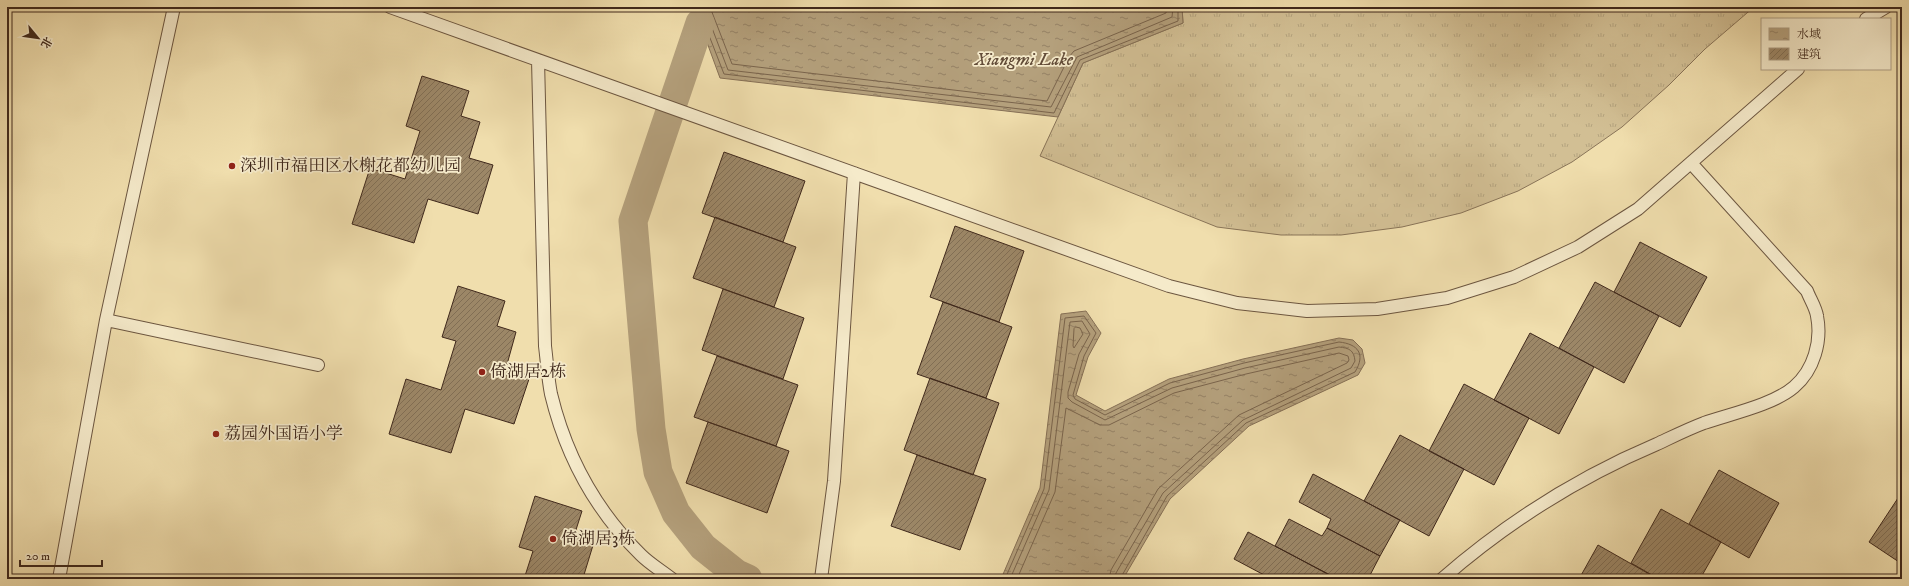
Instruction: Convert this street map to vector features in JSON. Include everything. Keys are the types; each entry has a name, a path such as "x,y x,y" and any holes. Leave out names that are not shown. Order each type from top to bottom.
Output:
{"lane":[{"path":"58,579 106,320 174,7"},
{"path":"390,7 1169,286 1237,303 1307,311 1377,309 1447,298 1514,277 1578,247 1638,209 1797,70"},
{"path":"1868,18 1886,7"},
{"path":"538,60 545,346 551,393 563,438 583,481 609,520 642,555 672,579"},
{"path":"1442,579 1515,522 1575,484 1645,448 1704,424 1771,400 1794,388 1810,367 1819,341 1817,315 1807,291 1691,163"},
{"path":"821,579 824,567 834,481 854,173"},
{"path":"106,320 318,365"}],"green space":[{"path":"1182,7 1754,7 1705,49 1669,85 1622,127 1572,162 1518,191 1461,213 1402,227 1341,235 1281,235 1217,227 1040,156 1083,63 1183,23"}],"water":[{"name":"Xiangmi Lake","path":"694,7 1182,7 1183,23 1083,63 1058,117 720,78"},
{"path":"1086,311 1101,333 1088,357 1076,395 1105,411 1169,379 1243,359 1339,338 1353,340 1362,349 1365,363 1358,375 1249,426 1170,499 1123,579 1001,579 1040,488 1061,314"}],"building":[{"path":"422,76 469,91 461,116 480,122 469,158 493,165 478,214 428,199 414,243 352,224 370,168 405,179 420,131 406,126"},
{"path":"724,152 805,181 783,242 702,213"},
{"path":"715,217 796,247 774,307 693,278"},
{"path":"955,226 1024,251 999,322 930,297"},
{"path":"1640,242 1707,277 1680,327 1614,292"},
{"path":"1595,282 1659,316 1624,383 1559,348"},
{"name":"倚湖居2栋","path":"458,286 505,301 497,326 516,332 506,368 530,376 514,424 465,409 451,453 389,434 406,379 441,390 456,341 442,337"},
{"path":"723,289 804,318 783,379 702,350"},
{"path":"943,302 1012,327 986,398 917,374"},
{"path":"1530,333 1594,367 1559,434 1494,400"},
{"path":"717,356 798,385 776,446 694,417"},
{"path":"930,378 999,403 973,475 904,450"},
{"path":"1464,384 1529,418 1494,485 1429,451"},
{"path":"708,422 789,451 767,513 686,483"},
{"path":"1400,435 1464,469 1429,536 1364,501"},
{"path":"917,455 986,479 960,550 891,526"},
{"path":"1719,470 1779,503 1749,558 1689,524"},
{"path":"1313,474 1400,520 1380,556 1327,528 1331,519 1299,502"},
{"path":"1902,492 1902,564 1869,542"},
{"name":"倚湖居3栋","path":"535,496 582,511 574,536 594,542 583,578 587,579 524,579 533,551 519,547"},
{"path":"1661,509 1721,542 1700,579 1659,579 1631,563"},
{"path":"1289,519 1322,536 1327,528 1380,556 1368,579 1337,579 1275,546"},
{"path":"1248,532 1334,577 1333,579 1265,579 1266,576 1234,559"},
{"path":"1598,545 1658,579 1579,579"}],"waterway":[{"path":"700,23 633,221 651,429 658,472 676,513 703,547 737,574 748,579"}],"place":[{"name":"深圳市福田区水榭花都幼儿园","path":"232,166"},
{"name":"倚湖居2栋","path":"482,372"},
{"name":"荔园外国语小学","path":"216,434"},
{"name":"倚湖居3栋","path":"553,539"}]}
